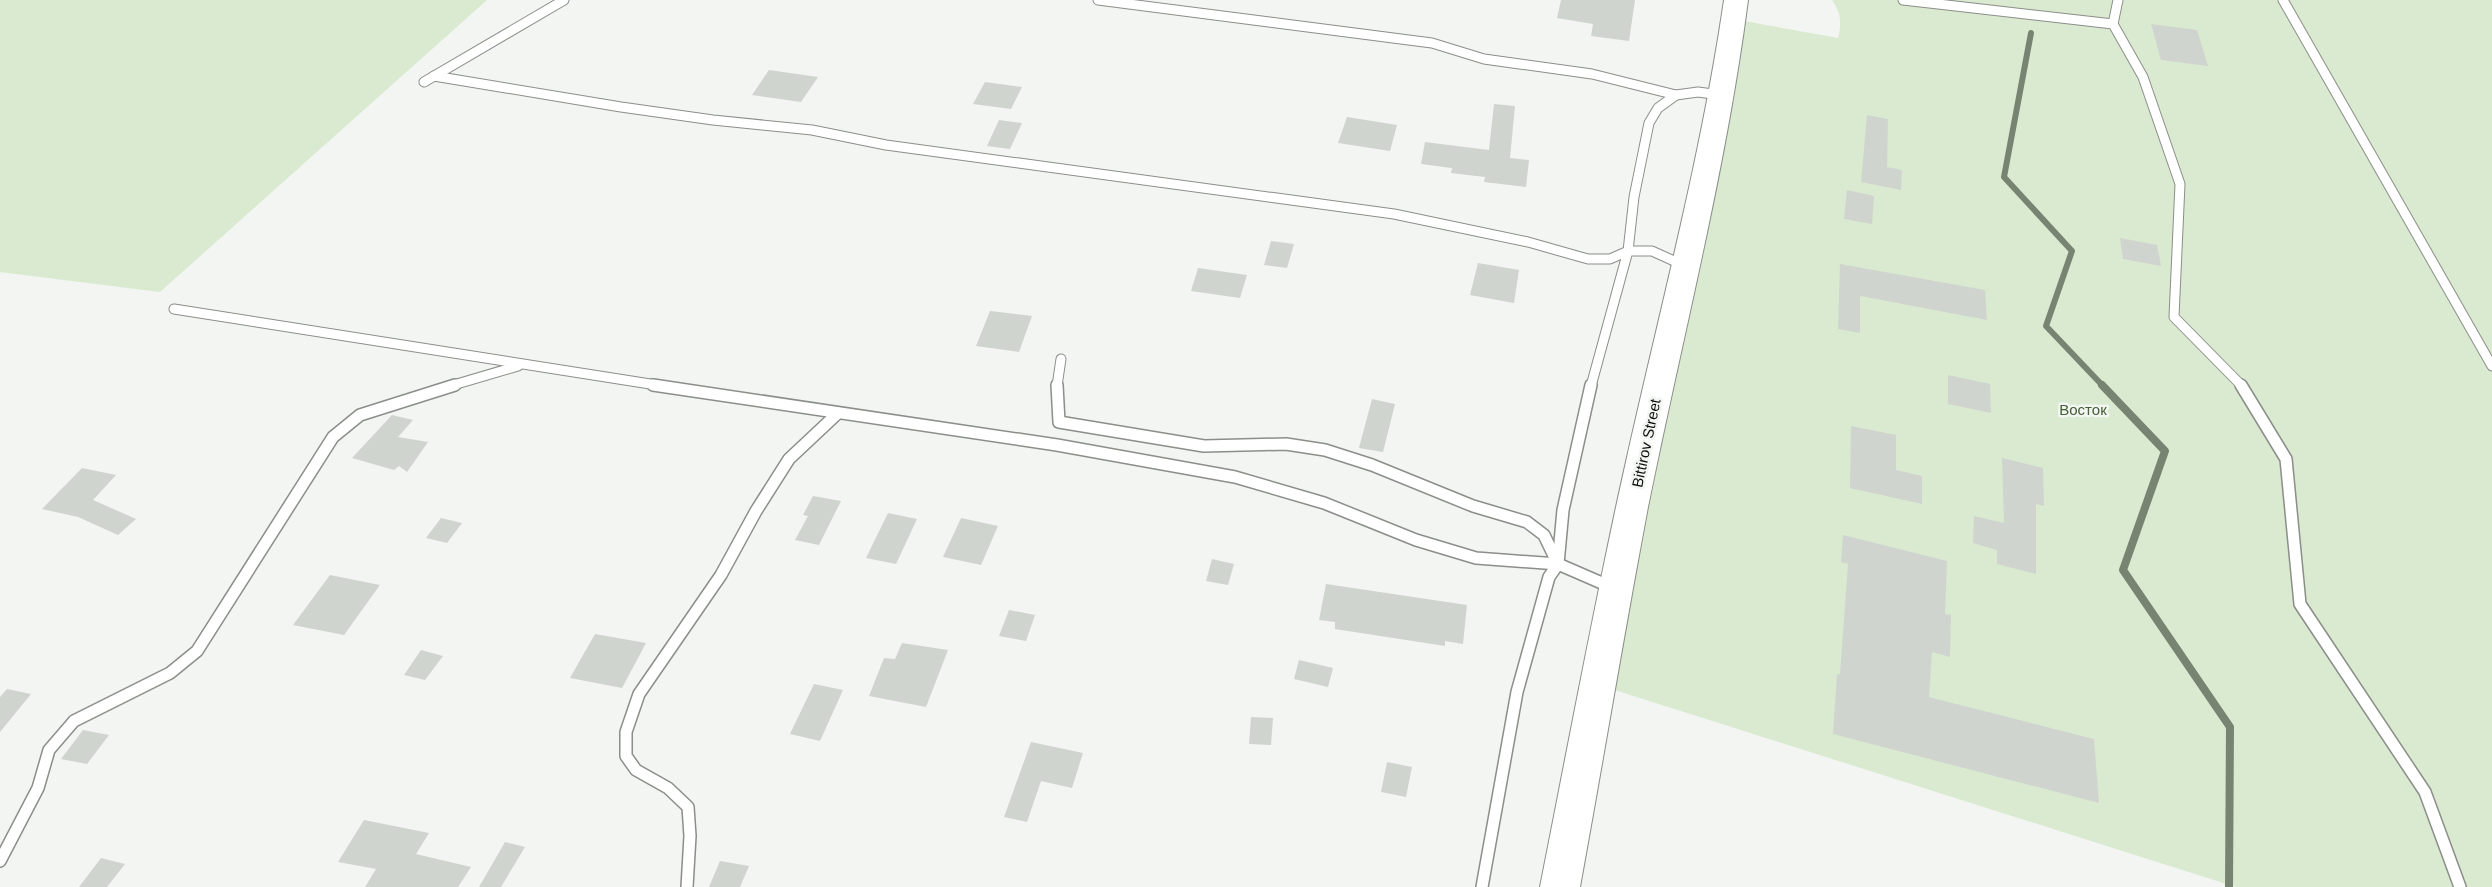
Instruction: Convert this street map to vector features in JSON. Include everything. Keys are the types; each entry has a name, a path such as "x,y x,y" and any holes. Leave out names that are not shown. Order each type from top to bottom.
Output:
{"street":[{"name":"Bittirov Street","path":"1560,887 1617,589 1721,95 1736,0"}],"lane":[{"path":"424,82 564,0"},
{"path":"1098,0 1432,43 1484,59 1592,74 1676,95 1698,92 1721,95"},
{"path":"1903,0 2113,24"},
{"path":"2118,0 2113,24 2143,76 2180,184 2174,317 2239,381 2286,459 2300,604 2425,792 2460,887"},
{"path":"2283,0 2492,366"},
{"path":"434,76 621,107 812,130 886,145 1394,214 1528,242 1588,259 1610,259 1628,250 1652,251 1685,266"},
{"path":"1482,887 1517,692 1549,577 1558,564 1563,510 1595,364 1628,250 1634,196 1649,123 1658,108 1676,95"},
{"path":"174,309 522,365 1057,446 1235,477 1324,503 1416,540 1476,558 1558,564 1617,589"},
{"path":"1061,359 1056,391 1059,422 1204,446 1286,444 1325,450 1372,465 1473,506 1527,522 1544,535 1558,564"},
{"path":"0,861 38,788 50,750 74,721 170,673 197,651 333,437 360,415 399,401 522,365"},
{"path":"687,887 690,836 688,807 668,788 636,770 626,756 626,732 639,694 721,575 756,511 789,459 838,412"}],"green space":[{"path":"0,0 487,0 160,292 0,272"},
{"name":"Восток","path":"1832,0 2492,0 2492,887 2236,887 1599,685 1733,19 1838,38 1840,18"}],"building":[{"path":"1561,0 1635,0 1629,41 1591,36 1593,24 1557,18"},
{"path":"2151,24 2197,30 2208,66 2161,60"},
{"path":"769,70 818,77 801,102 752,95"},
{"path":"985,82 1022,87 1011,109 973,104"},
{"path":"1494,104 1515,106 1510,158 1529,160 1526,187 1484,182 1485,177 1451,173 1452,168 1421,164 1425,142 1489,150"},
{"path":"1867,115 1888,119 1887,167 1902,170 1901,190 1861,182"},
{"path":"1347,117 1397,125 1390,151 1338,143"},
{"path":"999,120 1022,123 1010,149 987,146"},
{"path":"1847,190 1874,196 1872,224 1844,219"},
{"path":"2120,238 2157,245 2161,266 2123,259"},
{"path":"1271,241 1294,244 1287,268 1264,265"},
{"path":"1478,263 1519,270 1514,303 1470,295"},
{"path":"1840,264 1985,290 1987,320 1860,296 1860,333 1838,329"},
{"path":"1198,268 1247,275 1240,298 1191,291"},
{"path":"990,311 1032,316 1019,352 976,346"},
{"path":"1948,375 1990,384 1991,413 1948,404"},
{"path":"1372,399 1395,404 1383,452 1359,448"},
{"path":"392,415 413,420 398,437 428,442 407,472 399,466 394,470 352,458"},
{"path":"1851,426 1896,435 1896,470 1922,476 1922,504 1850,488"},
{"path":"2002,458 2043,468 2044,506 2036,504 2036,574 1997,564 1997,550 1973,543 1974,516 2004,523"},
{"path":"82,468 116,475 93,500 136,519 118,535 78,517 42,509"},
{"path":"813,496 841,501 819,545 795,540 808,516 803,515"},
{"path":"888,513 917,519 896,564 866,558"},
{"path":"441,518 462,523 447,543 426,538"},
{"path":"961,518 998,526 981,565 943,557"},
{"path":"1843,535 1947,561 1945,614 1951,615 1950,657 1932,652 1929,697 2094,739 2099,803 1833,734 1848,564 1841,562"},
{"path":"1212,559 1234,564 1228,585 1206,581"},
{"path":"330,575 380,585 344,635 293,625"},
{"path":"1326,584 1467,605 1463,644 1445,641 1445,646 1335,629 1335,622 1319,620"},
{"path":"1009,610 1035,615 1026,641 999,636"},
{"path":"595,634 646,643 622,688 570,678"},
{"path":"902,643 948,650 926,707 869,696 884,658 895,659"},
{"path":"421,650 443,656 425,680 404,675"},
{"path":"1299,660 1333,668 1328,687 1294,679"},
{"path":"814,684 843,690 820,741 790,734"},
{"path":"7,689 31,694 0,732 0,697"},
{"path":"1251,717 1273,718 1271,745 1249,744"},
{"path":"83,730 109,735 87,764 61,759"},
{"path":"1031,742 1083,753 1072,788 1041,781 1027,822 1004,817"},
{"path":"1387,762 1412,767 1406,797 1381,792"},
{"path":"364,820 429,833 416,854 471,867 458,887 365,887 376,869 338,862"},
{"path":"505,842 525,847 501,887 479,887"},
{"path":"101,858 125,864 107,887 79,887"},
{"path":"720,861 749,866 740,887 709,887"}],"waterway":[{"path":"2031,33 2004,177 2072,251 2046,326 2103,386"},
{"path":"2102,385 2165,451 2123,570 2230,727 2229,887"}]}
